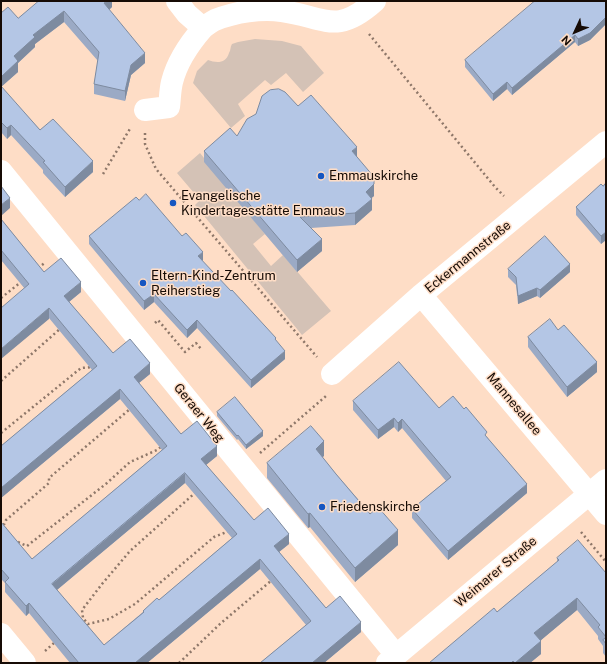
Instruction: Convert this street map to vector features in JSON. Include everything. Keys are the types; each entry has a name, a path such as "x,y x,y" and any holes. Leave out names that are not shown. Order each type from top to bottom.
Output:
{"street":[{"path":"177,1 187,14 202,28"},
{"path":"145,110 169,108 172,82 181,59 189,44 202,28 215,20 239,13 267,10 282,11 333,22 355,17 375,1"},
{"name":"Eckermannstraße","path":"332,374 421,295 606,142"},
{"name":"Geraer Weg","path":"1,171 243,467 392,659"},
{"name":"Mannesallee","path":"421,295 606,514"},
{"name":"Weimarer Straße","path":"392,659 606,480"},
{"path":"1,634 25,663"}],"path":[{"path":"355,17 495,187 521,213"},
{"path":"103,174 134,121 145,110"},
{"path":"145,110 145,144 156,169 332,374 337,386 243,467"},
{"path":"35,270 64,247"},
{"path":"1,298 24,280"},
{"path":"137,337 158,320 185,352 196,343 202,350"},
{"path":"1,381 66,324"},
{"path":"1,433 81,368 92,368 98,363"},
{"path":"10,536 4,524 6,520 49,483 49,478 132,407"},
{"path":"15,540 20,544 27,546 107,483 130,462 158,450 164,444"},
{"path":"200,489 130,551 102,584 82,610 83,618 88,624 109,618 135,604 214,537 228,532 234,527"},
{"path":"577,526 606,562"},
{"path":"179,663 221,623 275,578"},
{"path":"80,621 83,618"}],"shaded area":[{"path":"255,39 282,41 301,46 324,73 303,92 286,73 271,85 265,80 238,104 245,116 231,128 193,83 197,71 208,60 214,62 223,61 228,57 232,44"},
{"path":"200,153 265,234 253,244 271,266 283,255 331,311 302,335 195,205 200,200 177,173"}],"building":[{"path":"39,1 107,1 104,3 145,53 131,65 125,91 94,84 99,52 64,11 33,35 35,37 14,56 18,61 1,77 1,13 8,7 18,18"},
{"path":"535,1 606,1 606,17 590,33 578,39 575,35 512,88 507,82 493,94 465,60"},
{"path":"1,86 40,130 53,119 93,161 65,187 43,162 45,161 11,125 7,128 1,122"},
{"path":"279,89 285,92 298,106 311,95 357,147 352,151 374,177 374,184 366,192 372,199 355,213 300,217 322,239 297,260 204,151 230,128 237,136 247,119 256,114 262,96 270,90"},
{"path":"606,183 606,232 601,236 576,207 601,184 603,186"},
{"path":"1,186 10,198 1,205"},
{"path":"146,194 182,236 186,233 203,252 198,256 231,291 232,290 276,338 275,339 285,351 251,380 197,320 187,330 154,294 144,301 89,236 136,197 139,200"},
{"path":"1,219 44,272 61,258 81,282 64,296 113,353 130,339 150,363 134,377 181,434 197,421 217,446 201,459 254,520 268,508 289,534 274,546 326,608 340,596 361,622 312,663 260,663 311,621 260,559 135,663 79,663 29,603 26,606 5,582 9,578 1,569 1,522 32,559 167,446 120,389 1,488 1,446 97,366 49,308 1,349 1,308 29,284 1,250","holes":["185,473 237,534 159,600 157,598 143,611 144,612 104,645 52,584"]},
{"path":"545,236 570,264 540,290 537,288 518,296 516,277 508,269"},
{"path":"550,319 558,330 564,325 597,362 567,387 528,337"},
{"path":"399,362 439,408 453,396 464,409 466,407 487,432 485,435 527,484 448,551 412,509 451,477 402,419 398,423 394,418 378,430 353,401"},
{"path":"235,397 263,431 246,445 217,412"},
{"name":"Friedenskirche","path":"311,426 324,441 316,449 336,474 370,514 378,507 398,530 355,568 310,513 308,514 267,463"},
{"path":"578,540 606,573 606,637 598,627 600,625 577,598 534,633 541,641 515,663 513,661 511,663 429,663 494,608 497,612 559,560 557,558"}],"place":[{"name":"Emmauskirche","path":"321,176"},
{"name":"Evangelische Kindertagesstätte Emmaus","path":"173,203"},
{"name":"Eltern-Kind-Zentrum Reiherstieg","path":"143,283"},
{"name":"Friedenskirche","path":"322,507"}]}
